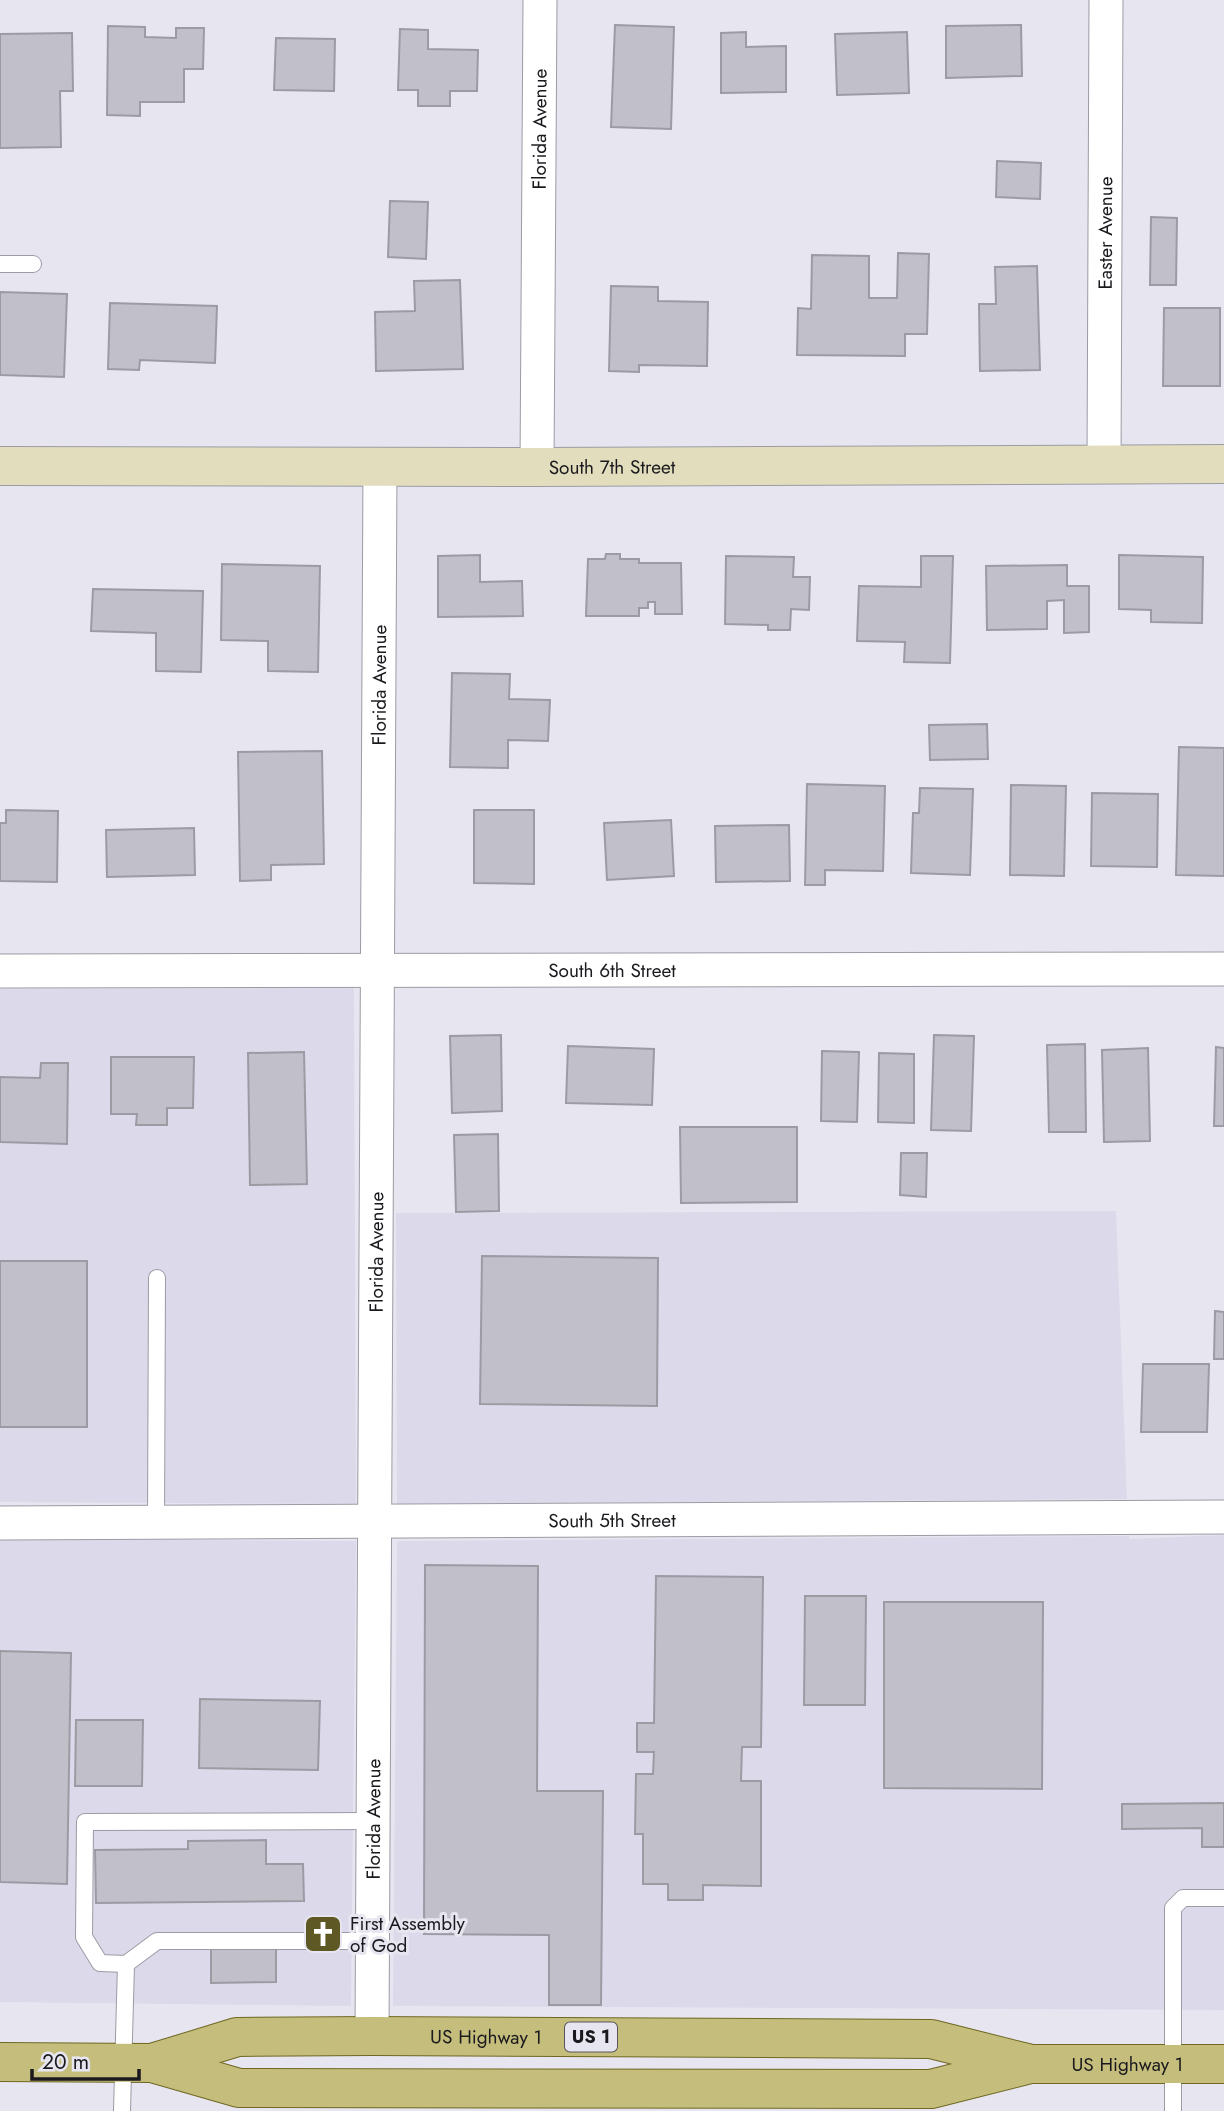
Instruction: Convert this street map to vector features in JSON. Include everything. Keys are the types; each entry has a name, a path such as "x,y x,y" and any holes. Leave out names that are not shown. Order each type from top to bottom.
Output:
{"main road":[{"name":"US Highway 1","path":"138,2063 237,2037 372,2036 932,2039 1030,2064 1224,2064"},
{"name":"US Highway 1","path":"0,2062 138,2063 239,2088 371,2099 761,2100 931,2100 1030,2064"}],"street":[{"name":"Florida Avenue","path":"537,467 540,0"},
{"name":"Easter Avenue","path":"1104,464 1107,0"},
{"name":"South 7th Street","path":"0,466 1224,464"},
{"name":"Florida Avenue","path":"372,2036 380,467"},
{"name":"South 6th Street","path":"0,971 1224,969"},
{"name":"South 5th Street","path":"0,1523 1224,1517"}],"lane":[{"path":"0,264 33,264"},
{"path":"156,1523 157,1278"},
{"path":"372,1941 157,1941 126,1964 100,1963 84,1937 85,1822 373,1821"},
{"path":"1173,2111 1173,1908 1183,1898 1224,1898"},
{"path":"122,2111 138,2063 126,1964"}],"shaded area":[{"path":"354,988 356,1504 0,1502 0,989"},
{"path":"1116,1211 1127,1499 397,1504 396,1213"},
{"path":"1224,1535 1224,2010 393,2006 397,1541 1129,1536 1129,1539"},
{"path":"0,1539 356,1541 351,2006 0,2002"}],"building":[{"path":"615,25 674,27 671,129 611,127"},
{"path":"1021,25 1022,76 946,78 946,26"},
{"path":"108,26 145,27 145,37 176,38 176,28 204,28 203,69 184,69 184,102 140,102 140,116 107,115"},
{"path":"400,29 428,30 428,49 478,50 477,91 450,91 450,106 418,106 418,90 398,90"},
{"path":"746,32 746,47 786,46 786,92 721,93 721,33"},
{"path":"907,32 909,93 837,95 835,34"},
{"path":"72,33 73,91 60,91 61,147 0,148 0,34"},
{"path":"276,38 335,39 334,91 274,90"},
{"path":"997,161 1041,163 1040,199 996,197"},
{"path":"390,201 428,202 426,259 388,257"},
{"path":"1151,217 1177,218 1176,285 1150,285"},
{"path":"898,253 929,254 927,334 905,334 905,356 797,355 798,308 811,309 812,255 869,256 869,298 897,298"},
{"path":"1037,266 1040,370 980,371 979,304 996,304 995,267"},
{"path":"460,280 463,369 376,371 375,312 415,311 414,281"},
{"path":"611,286 658,287 658,301 708,302 707,366 639,365 639,372 609,371"},
{"path":"0,292 67,294 64,377 0,375"},
{"path":"110,303 217,306 215,363 140,360 139,370 108,369"},
{"path":"1164,308 1220,308 1220,386 1163,386"},
{"path":"606,554 620,554 620,559 639,559 639,563 681,563 682,614 655,614 655,602 648,602 648,608 639,608 639,616 586,616 588,559 605,559"},
{"path":"480,555 480,582 522,581 523,616 438,617 438,556"},
{"path":"1119,555 1203,557 1202,623 1151,622 1151,610 1119,609"},
{"path":"726,556 794,557 793,577 810,577 809,610 791,609 790,630 768,630 768,625 725,624"},
{"path":"921,556 953,556 950,663 904,662 905,642 857,641 859,586 921,587"},
{"path":"222,564 320,566 318,672 268,671 268,641 221,640"},
{"path":"1067,565 1067,586 1089,586 1089,632 1064,633 1064,600 1047,601 1047,629 987,630 986,566"},
{"path":"93,589 203,591 201,672 156,671 156,633 91,631"},
{"path":"452,673 510,674 509,699 550,700 548,741 508,740 508,768 450,767"},
{"path":"987,724 988,759 930,760 929,725"},
{"path":"1179,747 1224,748 1224,876 1176,875"},
{"path":"322,751 324,864 271,865 271,880 240,881 238,752"},
{"path":"807,784 885,786 883,871 825,870 825,885 805,885"},
{"path":"1011,785 1066,786 1064,876 1010,875"},
{"path":"920,788 973,789 970,875 911,873 913,813 919,813"},
{"path":"1092,793 1158,794 1157,867 1091,866"},
{"path":"6,810 58,811 57,882 0,881 0,823 6,823"},
{"path":"474,810 534,810 534,884 474,883"},
{"path":"671,820 674,876 607,880 604,823"},
{"path":"789,825 790,881 716,882 715,826"},
{"path":"194,828 195,875 107,877 106,830"},
{"path":"501,1035 502,1111 452,1113 450,1036"},
{"path":"934,1035 974,1036 971,1131 931,1130"},
{"path":"1085,1044 1086,1132 1049,1132 1047,1045"},
{"path":"568,1046 654,1049 652,1105 566,1103"},
{"path":"1216,1047 1224,1048 1224,1126 1214,1126"},
{"path":"1148,1048 1150,1141 1104,1142 1102,1050"},
{"path":"822,1051 859,1052 857,1122 821,1121"},
{"path":"304,1052 307,1184 250,1185 248,1053"},
{"path":"879,1053 914,1054 914,1123 878,1122"},
{"path":"111,1057 194,1057 193,1108 167,1108 167,1125 136,1125 137,1114 111,1114"},
{"path":"41,1063 68,1063 67,1144 0,1142 0,1077 40,1078"},
{"path":"680,1127 797,1127 797,1202 681,1203"},
{"path":"498,1134 499,1211 456,1212 454,1135"},
{"path":"901,1153 927,1153 926,1197 900,1195"},
{"path":"482,1256 658,1258 657,1406 480,1404"},
{"path":"0,1261 87,1261 87,1427 0,1427"},
{"path":"1215,1311 1224,1312 1224,1359 1214,1359"},
{"path":"1143,1364 1209,1364 1207,1432 1141,1432"},
{"path":"425,1565 538,1566 537,1791 603,1791 601,2005 549,2005 549,1935 424,1934"},
{"path":"656,1576 763,1577 761,1747 742,1747 741,1781 761,1781 761,1886 703,1885 703,1900 668,1900 668,1884 643,1884 643,1834 635,1834 636,1774 653,1774 654,1752 637,1752 637,1723 654,1723"},
{"path":"805,1596 866,1596 865,1705 804,1705"},
{"path":"884,1602 1043,1602 1042,1789 884,1788"},
{"path":"0,1651 71,1653 67,1884 0,1882"},
{"path":"200,1699 320,1701 318,1770 199,1768"},
{"path":"76,1720 143,1720 142,1786 75,1786"},
{"path":"1224,1803 1224,1847 1202,1847 1202,1828 1122,1829 1122,1804"},
{"path":"266,1840 266,1864 303,1864 304,1901 96,1903 95,1850 188,1849 188,1841"},
{"path":"211,1944 276,1944 276,1982 211,1983"}],"place":[{"name":"First Assembly of God","path":"323,1934"}]}
